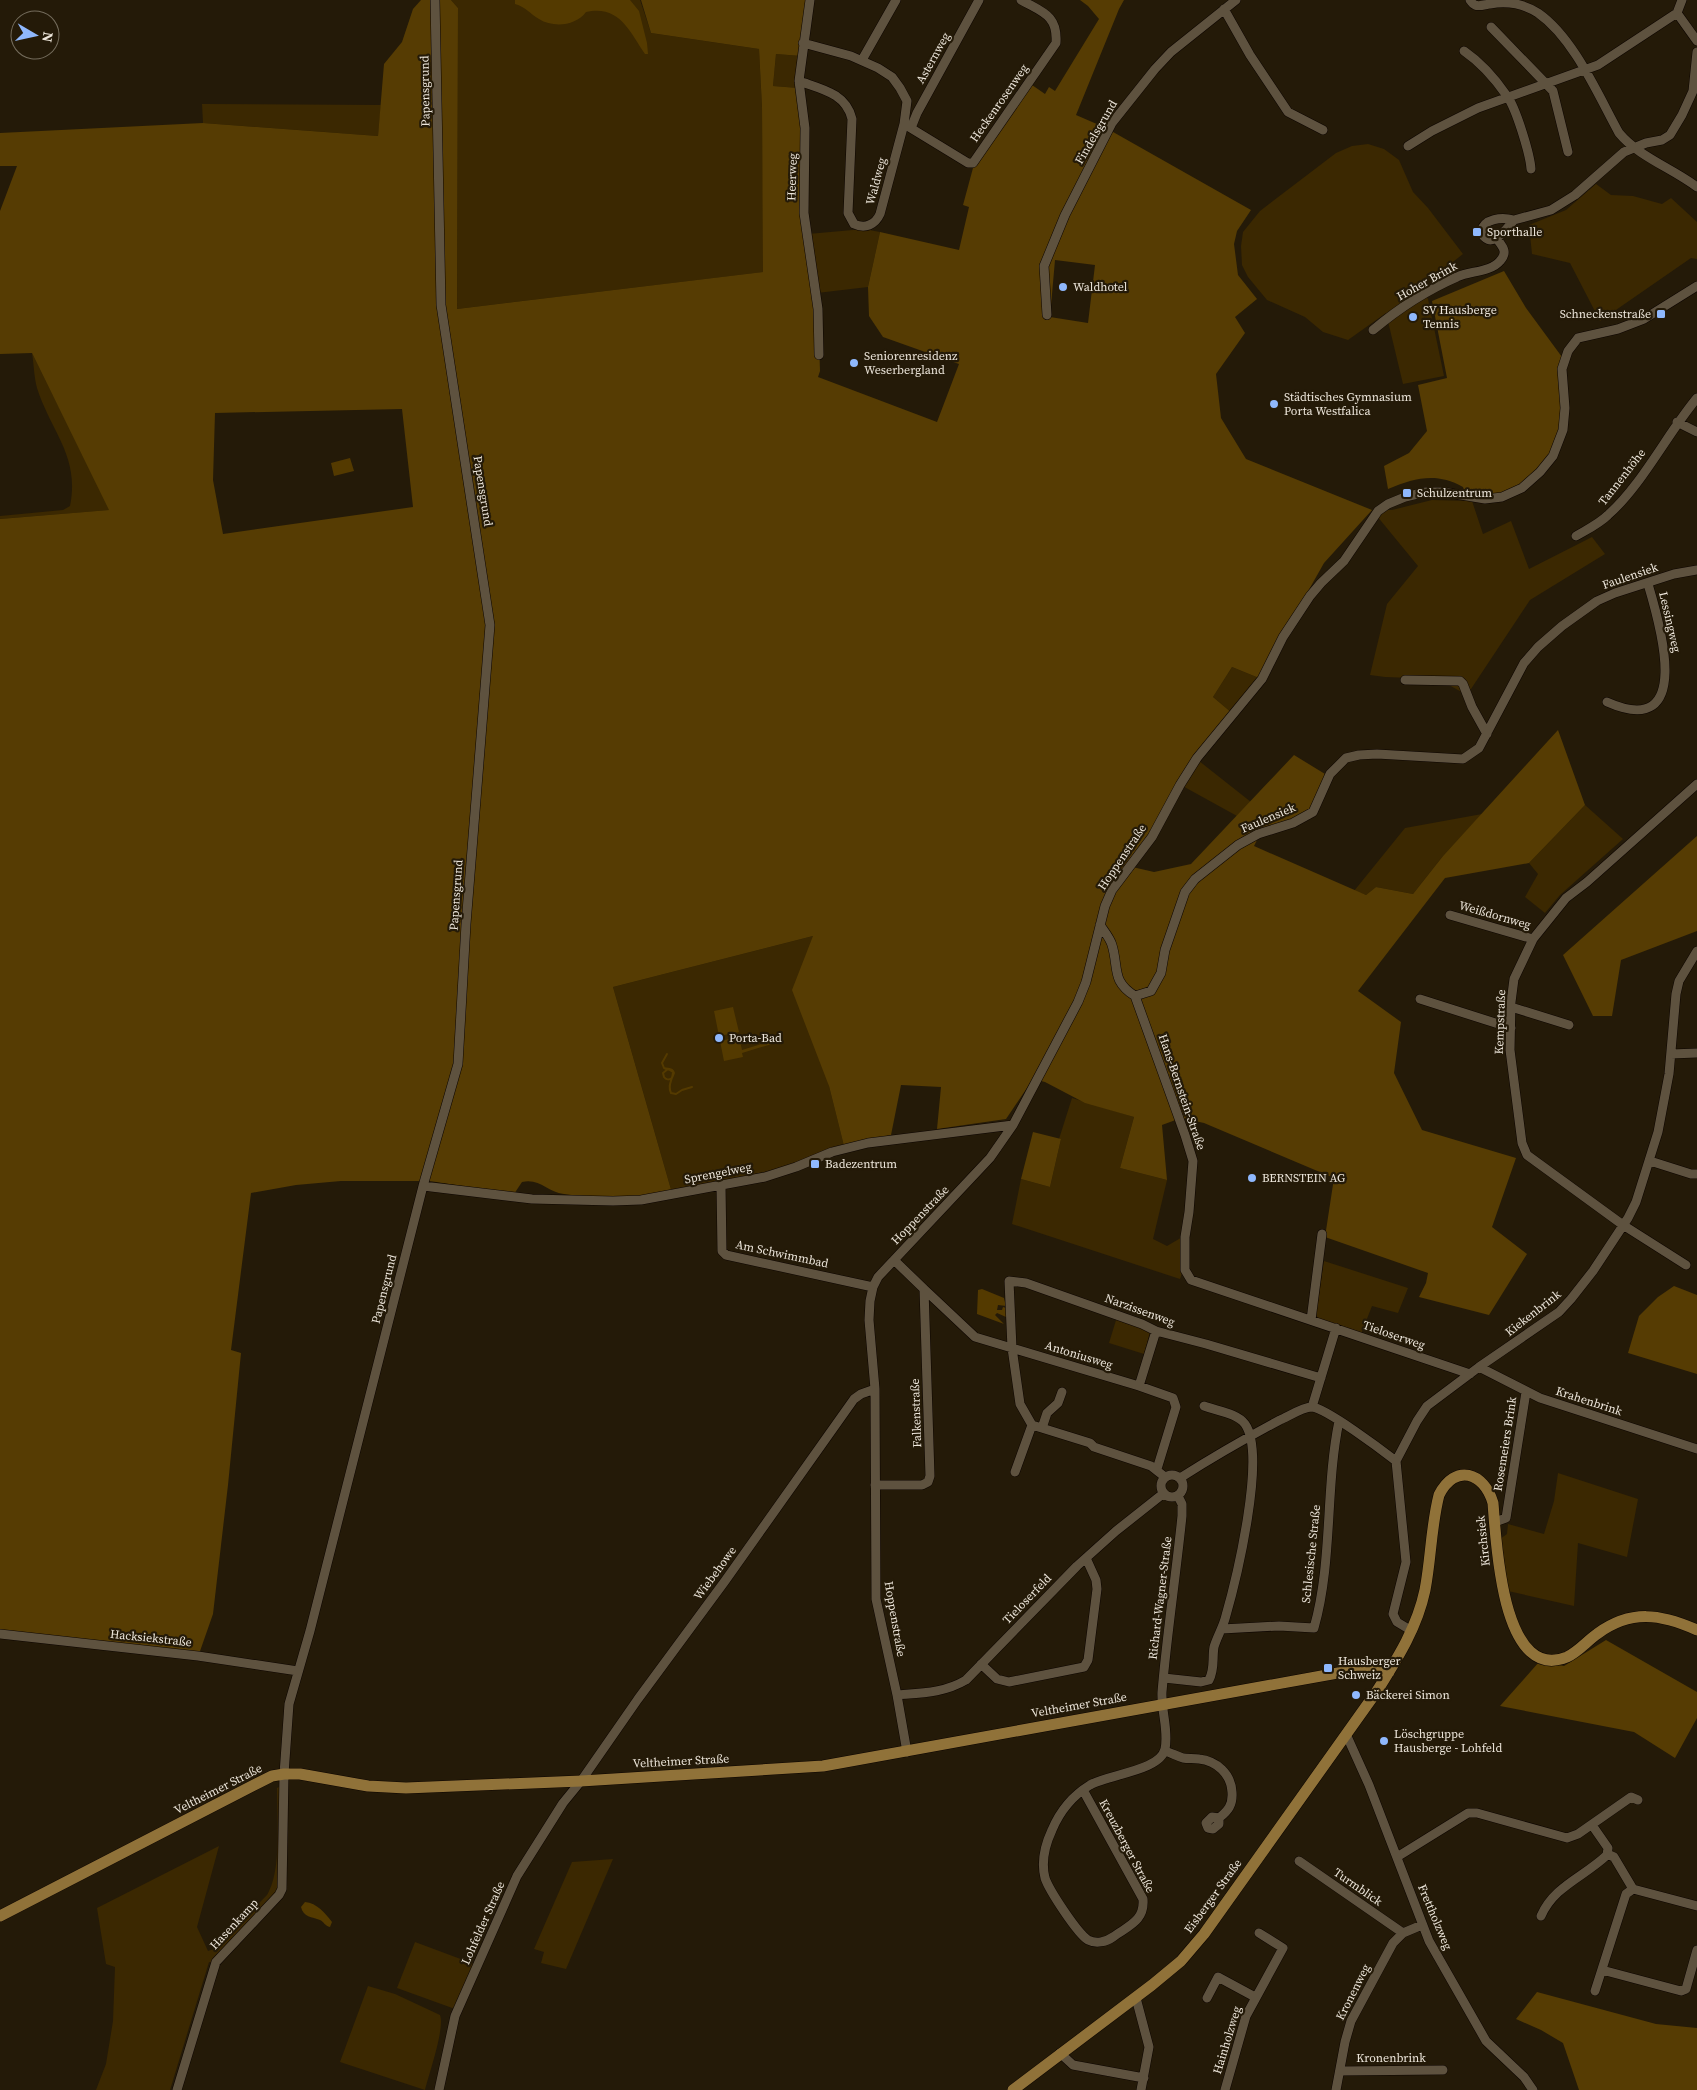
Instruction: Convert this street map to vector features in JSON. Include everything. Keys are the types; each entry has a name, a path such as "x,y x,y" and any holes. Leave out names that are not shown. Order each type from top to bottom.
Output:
{"main road":[{"name":"Kirchsiek","path":"1389,1672 1412,1631 1424,1592 1439,1495 1447,1483 1462,1475 1480,1480 1490,1494 1495,1522 1498,1562 1510,1619 1526,1646 1538,1656 1551,1659 1565,1658 1606,1628 1618,1621 1630,1618 1643,1616 1661,1618 1697,1630"},
{"name":"Veltheimer Straße","path":"0,1916 272,1776 300,1774 368,1786 406,1788 581,1781 823,1766 1360,1669 1374,1667 1389,1672"},
{"name":"Eisberger Straße","path":"1013,2090 1136,1998 1181,1961 1204,1934 1389,1672"}],"street":[{"name":"Papensgrund","path":"284,1774 289,1704 310,1631 423,1186 458,1064 467,906 490,625 441,305 436,0"},
{"name":"Heerweg","path":"810,0 799,81 805,128 804,213 818,309 819,355"},
{"path":"862,60 896,0"},
{"name":"Asternweg","path":"908,126 920,108 979,0"},
{"name":"Heckenrosenweg","path":"908,126 968,163 972,163 1056,43 1057,34 1054,22 1043,11 1021,0"},
{"name":"Findelsgrund","path":"1047,315 1044,266 1065,214 1112,123 1165,58 1236,0"},
{"path":"1470,0 1475,5 1519,4 1530,8 1555,27 1627,142 1678,173 1697,188"},
{"path":"1408,146 1454,119 1508,97 1584,71 1598,64 1677,13 1682,0"},
{"path":"1224,9 1250,55 1288,112 1322,130"},
{"path":"1677,13 1697,41"},
{"path":"1491,27 1553,91 1568,152"},
{"path":"803,43 862,60 878,68 892,77 912,106 920,108"},
{"path":"1464,51 1473,57 1508,97 1530,158 1530,169"},
{"path":"1514,220 1497,238 1492,240 1483,236 1481,232 1484,224 1489,221 1498,219 1514,220 1551,210 1575,195 1624,152 1662,140 1670,135 1693,91 1697,52"},
{"name":"Waldweg","path":"799,81 836,95 850,112 852,119 848,213 850,220 859,226 870,226 878,220 908,126 907,101"},
{"name":"Hoher Brink","path":"1373,330 1392,314 1456,277 1472,271 1493,267 1500,261 1505,248 1497,238"},
{"name":"Hoppenstraße","path":"906,1752 897,1695 876,1599 875,1389 869,1320 870,1301 873,1287 878,1277 978,1173 1013,1125 1078,1002 1086,982 1105,906 1112,890 1152,837 1197,758 1262,679 1283,637 1306,602 1321,583 1344,562 1378,511 1388,504 1405,497 1426,492 1443,492 1485,499 1502,496 1522,488 1540,472 1553,456 1563,430 1565,408 1562,369 1568,351 1578,338 1618,329 1644,319 1697,286"},
{"name":"Tannenhöhe","path":"1576,536 1607,516 1624,498 1677,422 1697,398"},
{"path":"1677,422 1697,432"},
{"name":"Faulensiek","path":"1135,996 1151,991 1161,973 1166,950 1185,892 1195,879 1238,845 1258,834 1293,823 1313,812 1330,774 1346,758 1377,754 1447,760 1463,759 1471,755 1479,748 1524,663 1538,647 1562,626 1597,601 1615,593 1648,584 1674,574 1697,570"},
{"name":"Lessingweg","path":"1607,702 1622,708 1639,709 1649,707 1655,703 1662,691 1666,677 1664,644 1648,584"},
{"path":"1405,680 1460,681 1487,734"},
{"name":"Kempstraße","path":"1686,1265 1623,1225 1527,1155 1522,1143 1510,1050 1514,979 1533,939 1566,898 1587,882 1697,784"},
{"name":"Weißdornweg","path":"1450,915 1533,939"},
{"name":"Hans-Bernstein-Straße","path":"1100,924 1112,943 1117,976 1124,990 1135,996 1186,1135 1193,1161 1185,1237 1184,1270 1190,1280"},
{"name":"Kiekenbrink","path":"1396,1461 1427,1406 1478,1367 1559,1312 1572,1299 1593,1271 1623,1225 1636,1202 1658,1132 1671,1054 1676,994 1679,981 1697,951"},
{"path":"1420,999 1511,1028"},
{"path":"1512,1007 1569,1025"},
{"path":"1671,1054 1697,1053"},
{"name":"Sprengelweg","path":"423,1186 532,1199 642,1200 721,1186 783,1172 849,1147 1013,1125"},
{"path":"1650,1161 1691,1174 1697,1174"},
{"name":"Am Schwimmbad","path":"721,1186 722,1251 726,1255 873,1287"},
{"path":"1311,1320 1322,1234"},
{"path":"894,1260 924,1289"},
{"name":"Tieloserweg","path":"1190,1280 1470,1374"},
{"name":"Narzissenweg","path":"1012,1348 1009,1281 1026,1283 1132,1320 1156,1332 1206,1344 1321,1378"},
{"name":"Antoniusweg","path":"924,1289 975,1337 1169,1396 1175,1401 1174,1414 1157,1469"},
{"name":"Falkenstraße","path":"875,1485 922,1485 928,1482 930,1476 924,1289"},
{"path":"1312,1407 1336,1328"},
{"path":"1139,1386 1156,1332"},
{"path":"1012,1348 1020,1404 1032,1425 1090,1443 1094,1447 1157,1469 1165,1477"},
{"name":"Krahenbrink","path":"1478,1367 1526,1392 1697,1449"},
{"name":"Wiebehowe","path":"581,1781 854,1399 860,1394 875,1389"},
{"path":"1042,1428 1047,1413 1058,1403 1062,1392"},
{"name":"Rosemeiers Brink","path":"1495,1522 1506,1518 1526,1392"},
{"path":"1164,1678 1201,1682 1210,1680 1213,1674 1214,1650 1233,1589 1248,1514 1252,1460 1251,1436 1245,1424 1238,1417 1204,1406"},
{"path":"1180,1478 1225,1449 1293,1414 1312,1407 1328,1413 1396,1461 1406,1562 1393,1614 1397,1622 1412,1631"},
{"name":"Schlesische Straße","path":"1222,1629 1279,1626 1314,1628 1324,1574 1333,1455 1339,1421"},
{"path":"1016,1472 1032,1425"},
{"path":"1173,1475 1180,1478 1183,1486 1178,1496 1170,1497 1164,1493 1161,1487 1165,1477 1173,1475"},
{"name":"Tieloserfeld","path":"897,1695 939,1691 954,1687 966,1680 1086,1558 1164,1493"},
{"name":"Richard-Wagner-Straße","path":"1162,1705 1182,1516 1182,1504 1178,1496"},
{"path":"981,1664 997,1679 1009,1682 1084,1667 1088,1660 1097,1589 1096,1580 1086,1558"},
{"name":"Hacksiekstraße","path":"0,1634 198,1656 298,1671"},
{"path":"1162,1705 1166,1743 1165,1751 1186,1759 1207,1760 1227,1775 1232,1785 1233,1796 1229,1810 1219,1818"},
{"name":"Frettholzweg","path":"1346,1734 1363,1771 1429,1941 1486,2041 1524,2077 1533,2090"},
{"name":"Kreuzberger Straße","path":"1083,1790 1143,1899 1144,1908 1137,1920 1108,1940 1100,1942 1088,1940 1081,1934 1050,1890 1045,1878 1046,1848 1058,1818 1071,1799 1083,1790 1092,1784 1154,1763 1160,1759 1165,1751"},
{"name":"Hasenkamp","path":"177,2090 216,1962 279,1895 282,1889 284,1774"},
{"name":"Lohfelder Straße","path":"439,2090 456,2016 517,1876 563,1803 581,1781"},
{"path":"1397,1857 1468,1813 1567,1838 1578,1834 1631,1797 1638,1800"},
{"path":"1592,1825 1606,1844 1607,1854"},
{"path":"1607,1854 1614,1857 1632,1888 1697,1906"},
{"path":"1541,1916 1545,1906 1558,1891 1607,1854"},
{"name":"Turmblick","path":"1299,1861 1403,1933"},
{"path":"1595,1991 1626,1894 1632,1888"},
{"name":"Kronenweg","path":"1336,2090 1351,2021 1393,1943 1403,1933 1422,1924"},
{"name":"Hainholzweg","path":"1225,2090 1246,2016 1283,1948 1259,1933"},
{"path":"1602,1970 1681,1991 1686,1989 1697,1950"},
{"name":"Hainholzweg","path":"1207,1998 1218,1977 1255,1997"},
{"path":"1136,1998 1149,2047 1141,2090"},
{"path":"1060,2054 1073,2065 1144,2078"},
{"name":"Kronenbrink","path":"1340,2071 1443,2070"}],"shaded area":[{"path":"421,0 451,0 458,8 457,309 763,272 762,107 759,49 651,33 641,0 810,0 801,56 776,54 773,86 798,88 802,115 803,187 818,311 820,371 818,377 937,422 959,364 883,337 869,316 868,287 880,232 959,250 969,207 963,205 973,168 1032,85 1045,94 1049,87 1055,91 1099,19 1080,0 1124,0 1076,115 1106,128 1251,210 1237,231 1234,244 1238,275 1257,299 1235,317 1245,333 1216,374 1221,418 1246,459 1372,510 1324,563 1259,678 1232,667 1213,697 1232,713 1194,757 1151,835 1128,866 1154,872 1191,864 1294,755 1325,774 1313,808 1258,838 1254,846 1366,895 1376,887 1413,894 1443,856 1558,730 1585,805 1529,863 1445,878 1358,991 1401,1022 1394,1073 1422,1130 1516,1158 1492,1227 1527,1254 1489,1315 1419,1297 1426,1283 1428,1273 1325,1237 1334,1178 1204,1123 1181,1118 1162,1125 1167,1180 1120,1168 1134,1117 1085,1103 1045,1082 1033,1079 1006,1119 937,1129 941,1087 901,1085 891,1135 844,1146 829,1086 792,990 813,936 613,987 672,1193 632,1197 590,1197 558,1193 528,1181 522,1182 514,1194 430,1181 341,1181 296,1185 251,1193 231,1350 241,1353 228,1485 213,1614 199,1654 0,1632 0,519 109,510 32,353 0,354 0,211 17,166 0,166 0,133 203,123 378,136 384,64 402,42 413,9","holes":["1055,260 1095,265 1088,323 1050,317","402,409 413,507 223,534 213,480 215,413"]},
{"path":"451,0 640,0 651,33 759,49 762,107 764,272 457,309 458,8"},
{"path":"515,0 630,0 639,11 648,54 645,54 622,22 607,12 586,12 582,17 570,23 551,24 515,4"},
{"path":"776,54 801,56 798,88 773,86"},
{"path":"202,104 381,105 378,136 203,123"},
{"path":"1368,144 1384,149 1399,160 1413,192 1428,208 1463,254 1421,287 1428,299 1444,376 1403,384 1386,313 1348,340 1323,332 1305,317 1267,300 1248,277 1242,265 1241,246 1243,232 1260,211 1336,153 1352,146"},
{"path":"1596,184 1611,195 1633,196 1662,204 1671,198 1697,222 1697,259 1691,258 1600,321 1570,263 1532,254 1529,225 1566,210"},
{"path":"864,229 880,232 868,287 817,293 808,234"},
{"path":"1504,271 1526,308 1562,357 1561,430 1553,453 1522,486 1502,495 1484,496 1465,493 1463,487 1453,482 1435,478 1407,482 1388,489 1384,466 1409,453 1427,431 1418,385 1447,378 1432,301"},
{"path":"32,353 110,510 0,519 0,516 63,510 70,506 72,488 68,458 37,388"},
{"path":"350,458 354,471 334,476 331,463"},
{"path":"1432,500 1472,501 1483,534 1511,521 1529,569 1592,537 1605,554 1530,600 1467,695 1438,679 1370,675 1387,604 1418,566 1372,510 1392,510"},
{"path":"1232,667 1259,678 1232,713 1213,697"},
{"path":"1194,757 1251,802 1237,816 1179,784"},
{"path":"1585,805 1623,839 1560,895 1545,913 1525,897 1538,874 1529,863"},
{"path":"1482,814 1443,856 1413,894 1376,887 1366,895 1354,891 1405,828"},
{"path":"1697,836 1697,931 1621,960 1612,1016 1593,1016 1563,955"},
{"name":"Porta-Bad","path":"813,936 829,1086 844,1146 795,1165 672,1193 613,987"},
{"path":"733,1007 739,1032 719,1036 714,1011"},
{"path":"739,1037 742,1050 775,1040 775,1043 742,1053 743,1057 724,1061 720,1041"},
{"path":"1072,1098 1134,1117 1120,1168 1167,1180 1153,1239 1167,1246 1184,1236 1183,1270 1180,1279 1012,1224 1021,1179 1050,1187 1061,1139 1059,1139"},
{"path":"1033,1132 1061,1139 1050,1187 1021,1179"},
{"path":"1324,1261 1408,1288 1398,1313 1372,1306 1361,1334 1318,1319 1316,1315"},
{"path":"1674,1286 1697,1295 1697,1374 1628,1353 1639,1316 1658,1297"},
{"path":"982,1289 1004,1298 1006,1306 998,1305 997,1310 1002,1310 1003,1307 1006,1308 1006,1317 997,1313 995,1315 1004,1324 977,1314 978,1290"},
{"path":"1117,1317 1150,1332 1144,1354 1109,1343"},
{"path":"1558,1473 1638,1499 1627,1557 1578,1543 1574,1606 1508,1591 1500,1539 1507,1534 1508,1524 1544,1534 1554,1501"},
{"path":"1606,1640 1697,1692 1697,1718 1675,1758 1634,1732 1500,1706 1539,1662 1564,1666"},
{"path":"281,1786 279,1889 213,1963 209,1962 170,2090 96,2090 106,2064 113,2021 115,1967 106,1964 97,1908 219,1846 197,1927 208,1951 214,1949 267,1895 272,1885 278,1843 277,1788"},
{"path":"613,1859 566,1969 541,1963 544,1952 534,1949 572,1862"},
{"path":"305,1902 317,1906 324,1912 332,1922 330,1927 304,1913 301,1907"},
{"path":"415,1942 474,1964 455,2009 397,1988"},
{"path":"368,1986 395,1994 440,2015 439,2040 425,2090 340,2062"},
{"path":"1537,1992 1656,2024 1697,2028 1697,2090 1579,2090 1563,2043 1541,2030 1516,2019"}],"waterway":[{"path":"667,1054 662,1063 664,1068 671,1069 674,1073 672,1078 671,1079 666,1079 663,1073 668,1069 673,1072 673,1075 672,1077 671,1080 670,1082 671,1093 676,1094 692,1087"}],"place":[{"name":"Sporthalle","path":"1477,232"},
{"name":"Waldhotel","path":"1063,287"},
{"name":"Schneckenstraße","path":"1661,314"},
{"name":"SV Hausberge Tennis","path":"1413,317"},
{"name":"Seniorenresidenz Weserbergland","path":"854,363"},
{"name":"Städtisches Gymnasium Porta Westfalica","path":"1274,404"},
{"name":"Schulzentrum","path":"1407,493"},
{"name":"Porta-Bad","path":"719,1038"},
{"name":"Badezentrum","path":"815,1164"},
{"name":"BERNSTEIN AG","path":"1252,1178"},
{"name":"Hausberger Schweiz","path":"1328,1668"},
{"name":"Bäckerei Simon","path":"1356,1695"},
{"name":"Löschgruppe Hausberge - Lohfeld","path":"1384,1741"}]}
